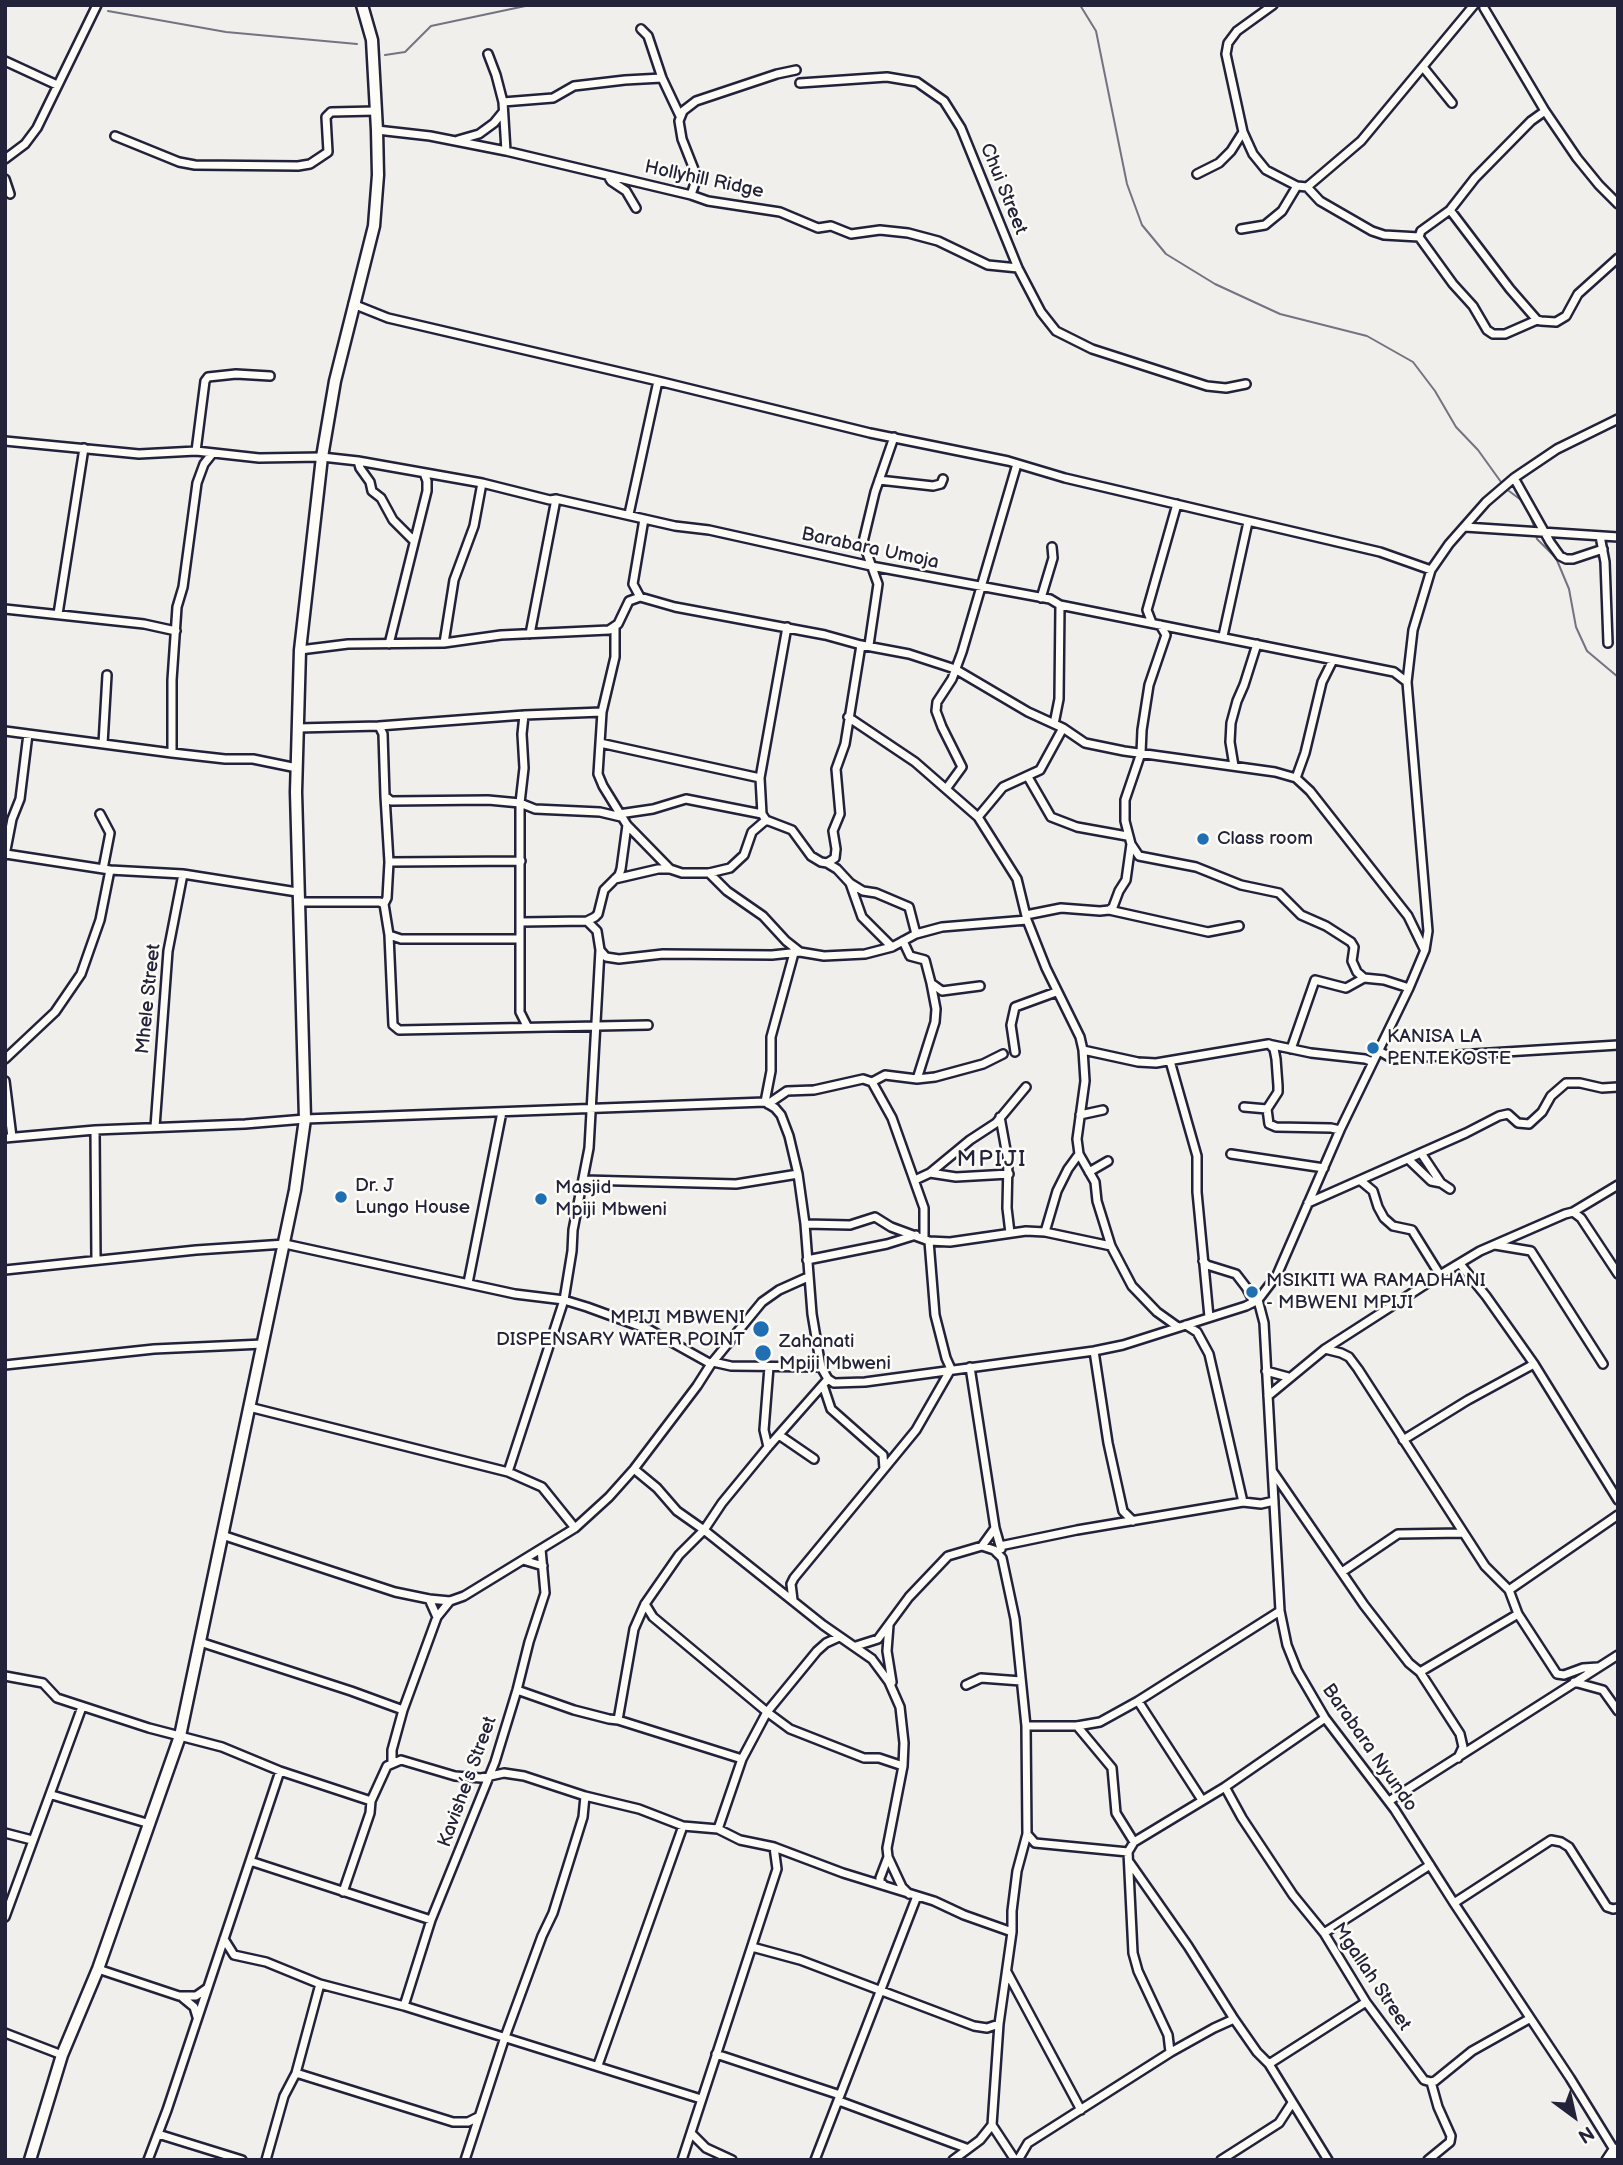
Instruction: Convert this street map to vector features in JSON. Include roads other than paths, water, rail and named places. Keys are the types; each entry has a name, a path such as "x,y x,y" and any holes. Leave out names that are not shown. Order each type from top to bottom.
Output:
{"street":[{"path":"5,159 25,144 37,128 97,5"},
{"path":"30,2160 62,2054 98,1969 180,1736 285,1244 305,1119 297,897 300,650 322,457 335,381 374,226 378,175 376,111 372,40 362,5"},
{"path":"1273,5 1237,30 1228,43 1226,54 1243,132 1253,154 1266,170 1297,186 1307,187 1320,201 1372,231 1419,237 1453,284 1473,306 1487,330 1493,334 1505,334 1536,320 1556,322 1566,316 1578,294 1618,258"},
{"path":"1307,187 1362,141 1474,5"},
{"path":"1492,5 1482,6 1545,111 1598,185 1618,204"},
{"path":"641,29 648,36 662,78 680,116 682,139 697,177 691,195"},
{"path":"488,54 503,102 506,152"},
{"path":"5,61 57,85"},
{"path":"1423,67 1452,103"},
{"path":"680,116 696,101 796,70"},
{"name":"Chui Street","path":"800,83 887,77 917,82 944,101 961,128 1018,268 1041,312 1056,331 1092,349 1207,386 1226,388 1246,384"},
{"path":"503,102 553,98 574,86 662,78"},
{"path":"115,136 179,162 195,165 298,166 310,164 328,152 326,117 331,112 376,111"},
{"path":"1419,237 1421,231 1450,210 1475,178 1531,121 1545,111"},
{"path":"452,141 479,134 503,112"},
{"name":"Hollyhill Ridge","path":"377,130 430,136 708,201 780,212 818,228 831,226 851,233 880,230 908,233 938,241 988,265 1018,268"},
{"path":"1197,174 1219,163 1231,151 1243,132"},
{"path":"608,176 626,191 636,208"},
{"path":"5,179 10,194"},
{"path":"1241,229 1265,225 1282,211 1297,186"},
{"path":"1450,210 1536,320"},
{"path":"354,304 388,318 870,433 1017,464 1065,478 1380,552 1431,570"},
{"path":"196,452 205,381 208,377 236,374 270,376"},
{"path":"629,514 658,381"},
{"path":"5,1270 285,1244 515,1294 564,1300 650,1329 712,1363 769,1367 824,1377 834,1383 865,1382 1094,1351 1124,1345 1256,1301 1277,1275 1340,1130 1425,950 1428,931 1407,682 1413,630 1431,570 1449,544 1486,502 1514,478 1557,449 1618,419"},
{"path":"837,869 833,831 840,814 835,769 845,744 848,717 878,584 863,542 894,437"},
{"name":"Barabara Umoja","path":"5,441 139,454 196,452 259,458 322,457 358,461 482,483 550,500 709,530 871,566 1041,598 1060,605 1394,672 1407,682"},
{"path":"58,614 84,448"},
{"path":"172,753 172,680 177,607 183,587 197,483 204,464 212,454"},
{"path":"358,461 372,491 381,498 393,520 413,540"},
{"path":"946,789 962,767 936,711 937,702 952,679 962,652 1017,464"},
{"path":"389,644 427,491 424,473"},
{"path":"1514,478 1555,549 1566,559 1603,550"},
{"path":"880,480 933,486 941,484 943,479"},
{"path":"444,643 454,580 474,526 482,483"},
{"path":"530,634 556,499"},
{"path":"1166,635 1147,610 1177,504"},
{"path":"636,595 633,584 644,519"},
{"path":"1223,636 1248,522"},
{"path":"1465,527 1618,537"},
{"path":"1600,536 1608,643"},
{"path":"1041,598 1053,558 1052,547"},
{"path":"636,595 724,617 787,627 909,654 955,668 1085,743 1275,772 1296,778 1408,916 1425,950"},
{"path":"636,595 624,609 615,628 615,657 602,712 598,774 626,825 670,869"},
{"path":"1054,724 1059,699 1060,605"},
{"path":"5,609 144,624 176,631"},
{"path":"615,879 658,869 682,873 709,873 730,868 744,855 752,832 764,817 760,778 787,627"},
{"path":"300,650 348,644 444,643 615,628"},
{"path":"1175,628 1166,635 1149,685 1141,753 1125,800 1127,836 1131,844 1139,856 1196,867 1241,885 1279,893 1301,915 1326,926 1351,942 1354,947 1352,961 1357,972 1364,978"},
{"path":"1234,766 1230,742 1231,723 1257,644"},
{"path":"1296,778 1305,754 1322,682 1333,660"},
{"path":"1394,672 1409,667"},
{"path":"103,744 107,675"},
{"path":"298,728 379,726 602,712"},
{"path":"524,715 519,939 520,1012 527,1026"},
{"path":"848,717 886,741 978,817 1017,879 1027,917 1056,992 1074,1024 1083,1049 1085,1081 1077,1139 1079,1154 1095,1182 1097,1201 1111,1246 1132,1286 1157,1312 1197,1332 1209,1354 1243,1502"},
{"path":"379,726 383,734 389,862 387,898 384,904 389,935 393,1025 400,1030 648,1025"},
{"path":"978,817 1003,787 1028,777 1044,766 1063,729"},
{"path":"5,731 225,759 253,759 297,768"},
{"path":"28,734 20,799 12,819 6,854 106,869 183,874 297,897 384,904"},
{"path":"600,743 760,778"},
{"path":"1028,777 1051,817 1077,827 1127,836"},
{"path":"384,796 391,801 402,803 469,799 520,803 535,809 600,811 620,815 686,799 764,817 792,830 811,856 837,869 850,883 863,891 876,893 909,907 916,934"},
{"path":"5,1059 55,1012 81,974 100,920 110,833 100,814"},
{"path":"521,922 587,921 598,914 604,890 621,869 626,825"},
{"path":"1109,910 1126,880 1131,844"},
{"path":"827,863 835,858"},
{"path":"389,862 522,861"},
{"path":"709,873 727,891 763,916 797,953"},
{"name":"Mhele Street","path":"155,1127 168,951 183,874"},
{"path":"850,883 853,899 862,917 892,947"},
{"path":"600,950 606,957 619,959 663,954 865,954 892,947 916,934 943,926 1027,917 1061,908 1109,910 1208,932 1239,926"},
{"path":"509,1472 564,1300 573,1230 584,1180 593,1110 600,950 597,931 587,921"},
{"path":"389,935 401,939 519,939"},
{"path":"903,941 910,956 925,960 936,1009 935,1022 917,1079"},
{"path":"767,1103 771,1037 797,953"},
{"path":"1291,1049 1315,980 1346,988 1364,978 1384,980 1409,988"},
{"path":"931,983 947,991 980,986"},
{"path":"1014,1052 1011,1024 1015,1007 1056,992"},
{"path":"511,1027 520,1012"},
{"path":"1083,1049 1138,1062 1170,1061 1268,1044 1373,1062"},
{"path":"1268,1044 1274,1049 1278,1086 1278,1093 1266,1109 1269,1124 1276,1127 1340,1130"},
{"path":"1379,1051 1393,1059 1618,1045"},
{"path":"872,1082 884,1075 917,1079 983,1064 1003,1054"},
{"path":"1170,1061 1197,1156 1209,1317"},
{"path":"5,1082 9,1138 95,1130 305,1119 767,1103 787,1091 814,1090 863,1079 872,1082 892,1118 925,1208 923,1238 935,1315 951,1369"},
{"path":"1308,1203 1499,1116 1507,1114 1518,1123 1529,1124 1542,1112 1551,1096 1566,1083 1602,1088 1618,1087"},
{"path":"915,1180 930,1173 989,1128 1026,1087"},
{"path":"767,1103 781,1115 797,1174 805,1224 808,1277 831,1409 883,1455 892,1458"},
{"path":"1244,1107 1266,1109"},
{"path":"1080,1115 1103,1110"},
{"path":"468,1283 502,1112"},
{"path":"1000,1117 1009,1174 1007,1208 1010,1233"},
{"path":"95,1130 96,1260"},
{"path":"1421,1153 1441,1183"},
{"path":"1045,1232 1057,1191 1079,1154"},
{"path":"1231,1154 1324,1168"},
{"path":"1408,1159 1431,1181 1450,1189"},
{"path":"1089,1172 1108,1161"},
{"path":"930,1173 956,1177 1009,1174"},
{"path":"584,1180 726,1184 797,1174"},
{"path":"1361,1181 1373,1191 1384,1218 1393,1226 1412,1230 1440,1275"},
{"path":"1268,1396 1325,1349 1440,1275 1494,1245 1573,1212 1618,1185"},
{"path":"1573,1212 1581,1217 1618,1274"},
{"path":"805,1224 850,1225 875,1217 891,1227 923,1238 950,1242 1026,1231 1045,1232 1111,1246"},
{"path":"807,1259 923,1238"},
{"path":"1494,1245 1531,1251 1603,1364"},
{"path":"1203,1261 1207,1265 1236,1275 1256,1301"},
{"path":"1460,1264 1534,1364 1618,1500"},
{"path":"222,1535 354,1579 429,1599 450,1601 464,1596 575,1528 609,1497 634,1469 712,1363 762,1302 779,1290 808,1277"},
{"name":"Barabara Nyundo","path":"1256,1301 1264,1323 1280,1611 1287,1645 1297,1670 1325,1718 1389,1801 1615,2148 1616,2160"},
{"path":"5,1365 154,1349 264,1343"},
{"path":"1325,1349 1349,1357 1485,1566 1509,1590 1518,1614 1557,1674 1568,1675 1583,1668 1598,1667"},
{"path":"1094,1351 1108,1443 1124,1511 1133,1521"},
{"path":"1403,1440 1534,1364"},
{"path":"768,1447 764,1430 769,1367"},
{"path":"953,2160 980,2140 992,2124 999,2024 1012,1932 1014,1894 1027,1834 1026,1726 1015,1619 995,1528 970,1367"},
{"path":"778,1588 791,1584 916,1430 951,1369"},
{"path":"1266,1371 1288,1377"},
{"path":"618,1720 634,1629 645,1604 679,1555 704,1530 722,1503 824,1377"},
{"path":"249,1407 509,1472 542,1487 575,1528"},
{"path":"779,1435 814,1459"},
{"path":"883,1455 884,1469"},
{"path":"634,1469 657,1488 677,1511 823,1626 872,1659 893,1689"},
{"path":"1273,1472 1364,1605 1409,1663 1420,1672 1462,1738 1463,1747 1458,1758"},
{"path":"1000,1546 1243,1502 1261,1504 1273,1500"},
{"path":"1119,1523 1124,1511"},
{"path":"1509,1590 1618,1516"},
{"path":"982,1546 995,1528"},
{"path":"1342,1572 1398,1534 1464,1533"},
{"path":"856,1646 874,1641 940,1563 958,1552 982,1546 998,1552 1002,1558"},
{"name":"Kavishe’s Street","path":"404,2006 431,1920 495,1762 517,1690 545,1593 541,1549"},
{"path":"523,1560 543,1566"},
{"path":"791,1584 793,1600"},
{"path":"429,1599 437,1617"},
{"path":"392,1763 392,1749 403,1710 437,1617 450,1601"},
{"path":"645,1604 653,1617 790,1729 864,1758 878,1758 903,1766"},
{"path":"1026,1726 1077,1726 1100,1722 1280,1611"},
{"path":"1420,1672 1518,1614"},
{"path":"889,1624 887,1651 893,1689 900,1707 904,1743 903,1766 887,1848 888,1857 902,1887 913,1895"},
{"path":"823,1626 826,1643"},
{"path":"718,1829 742,1759 766,1712 826,1643 839,1637"},
{"path":"872,1659 874,1641"},
{"path":"200,1642 403,1710"},
{"path":"1389,1801 1618,1655"},
{"path":"5,1675 43,1683 57,1698 222,1747 279,1771 371,1801"},
{"path":"967,1685 981,1678 1021,1681"},
{"path":"1574,1682 1603,1690 1618,1711"},
{"path":"517,1690 574,1710 618,1720 742,1759"},
{"path":"1138,1701 1202,1800"},
{"path":"5,1917 26,1864 32,1840 52,1795 82,1706"},
{"path":"1170,2052 1168,2035 1138,1971 1133,1954 1128,1852 1135,1842 1225,1787 1325,1718"},
{"path":"1077,1726 1112,1768 1116,1813 1135,1842"},
{"path":"343,1892 370,1813 371,1801 387,1766 401,1760 462,1777 481,1778 504,1773 524,1776 585,1796 622,1804 683,1826 718,1829 740,1840 774,1847 1012,1932"},
{"path":"495,1762 504,1773"},
{"path":"148,2160 279,1771"},
{"name":"Mgallah Street","path":"1225,1787 1242,1818 1293,1895 1324,1933 1366,2002 1420,2076 1431,2082"},
{"path":"52,1795 150,1824"},
{"path":"465,2160 505,2037 553,1913 583,1817 585,1796"},
{"path":"598,2065 683,1826"},
{"path":"5,1833 32,1840"},
{"path":"1027,1834 1035,1843"},
{"path":"1454,1903 1551,1840 1569,1847 1607,1907 1618,1908"},
{"path":"1024,1848 1035,1843 1128,1852"},
{"path":"682,2160 777,1869 774,1847"},
{"path":"883,1884 880,1883 880,1878 888,1857"},
{"path":"250,1861 431,1920"},
{"path":"1129,1861 1234,2019 1257,2052 1269,2064 1328,2160"},
{"path":"1324,1933 1430,1865"},
{"path":"815,2160 881,1991 913,1895"},
{"path":"224,1939 234,1955"},
{"path":"752,1947 791,1957 974,2026 987,2028 999,2024"},
{"path":"215,1963 234,1955 266,1962 320,1984 404,2006 701,2099"},
{"path":"98,1969 179,1996 194,2007 197,2017"},
{"path":"1007,1972 1081,2110"},
{"path":"266,2160 284,2096 296,2073 320,1984"},
{"path":"179,1996 196,1996 206,1989"},
{"path":"1269,2064 1366,2002"},
{"path":"992,2124 1016,2160 1028,2143 1170,2052 1234,2019"},
{"path":"1428,2160 1450,2142 1451,2136 1438,2107 1431,2082 1472,2051 1529,2019"},
{"path":"5,2033 62,2054"},
{"path":"716,2054 840,2098 967,2148"},
{"path":"296,2073 419,2113 462,2124 478,2116"},
{"path":"1221,2160 1279,2123 1292,2103"},
{"path":"462,2124 471,2139"},
{"path":"158,2134 242,2160"},
{"path":"692,2134 706,2148 732,2160"},
{"path":"1606,2160 1615,2148"}],"waterway":[{"path":"385,55 405,52 431,26 530,5"},
{"path":"1080,5 1096,31 1127,184 1142,225 1166,254 1215,284 1280,314 1367,336 1413,362 1435,391 1456,427 1478,450 1501,482"},
{"path":"108,11 226,32 357,44"},
{"path":"1509,491 1525,503"},
{"path":"1527,508 1535,529"},
{"path":"1536,535 1556,558 1569,589 1576,627 1587,651 1618,677"}],"place":[{"name":"Class room","path":"1203,839"},
{"name":"KANISA LA PENTEKOSTE","path":"1373,1048"},
{"name":"Dr. J Lungo House","path":"341,1197"},
{"name":"Masjid Mpiji Mbweni","path":"541,1199"},
{"name":"MSIKITI WA RAMADHANI - MBWENI MPIJI","path":"1252,1292"},
{"name":"MPIJI MBWENI DISPENSARY WATER POINT","path":"761,1329"},
{"name":"Zahanati Mpiji Mbweni","path":"763,1353"}],"district":[{"name":"MPIJI","path":"992,1160"}]}
